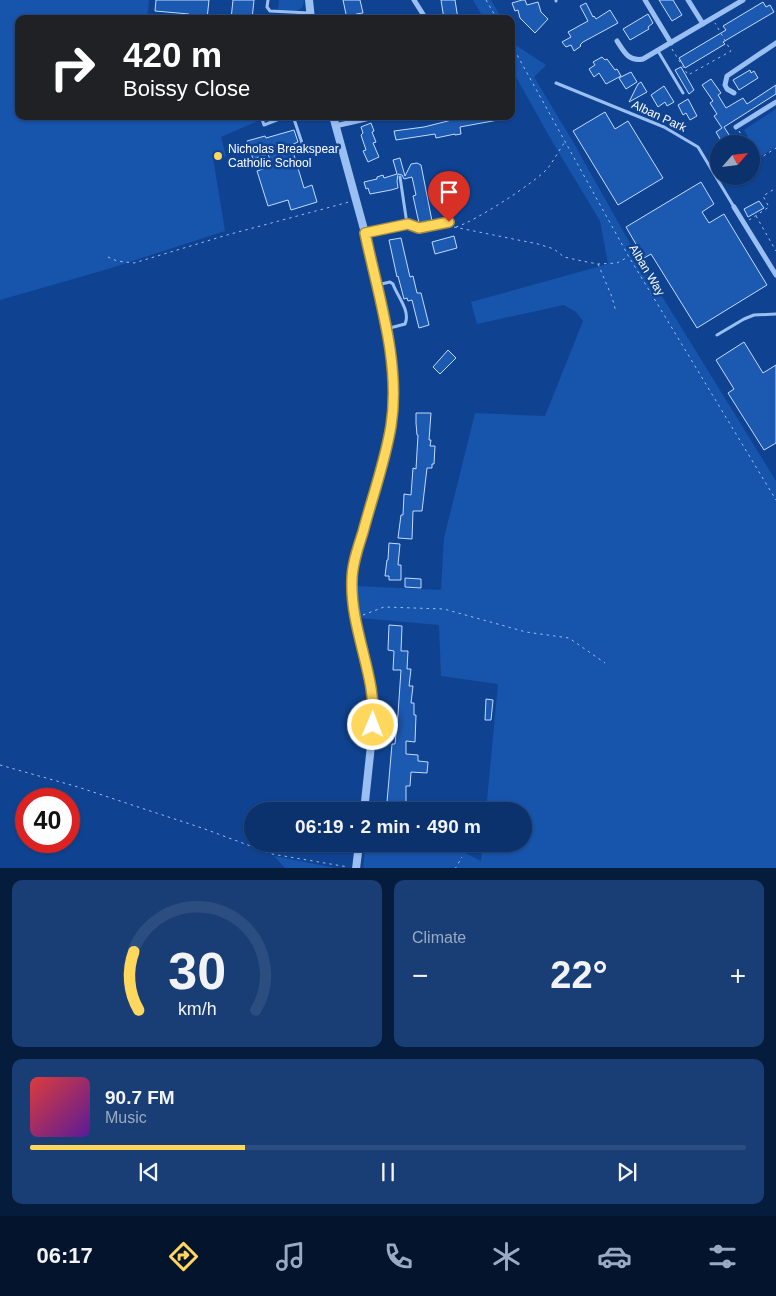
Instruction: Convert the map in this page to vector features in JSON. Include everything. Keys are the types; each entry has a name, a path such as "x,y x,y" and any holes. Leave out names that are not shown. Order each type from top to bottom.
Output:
{"street":[{"path":"309,0 310,15"},
{"path":"414,0 423,15"},
{"path":"645,0 670,43"},
{"path":"688,0 703,24"},
{"path":"617,41 626,54 637,60 658,51 743,0"},
{"path":"734,93 727,90 725,85 727,76 776,43"},
{"path":"736,127 776,102"},
{"path":"334,120 365,233 386,329 394,379 393,411 387,444 353,569 352,595 355,617 375,708 365,802"},
{"path":"335,126 362,120"},
{"name":"Alban Park","path":"734,207 776,275"},
{"path":"365,233 408,224 419,228 449,222"},
{"path":"356,868 359,852"}],"lane":[{"path":"268,0 267,8 270,11 302,15"},
{"path":"658,51 683,93"},
{"name":"Alban Park","path":"556,83 664,127 698,148 734,207"},
{"path":"262,120 264,125 277,120"},
{"path":"294,120 304,149"},
{"path":"400,177 408,224"},
{"path":"376,285 390,282 403,303 407,322 386,329"},
{"path":"717,335 754,315 776,314"}],"path":[{"path":"486,0 495,15"},
{"path":"670,43 688,75 731,51 712,18"},
{"name":"Alban Way","path":"515,51 629,257 776,500"},
{"path":"736,127 741,135"},
{"path":"565,141 547,169 540,175 478,218 464,225 453,227 538,244 554,249 564,257 598,264 617,263 629,257"},
{"path":"760,158 776,148"},
{"path":"744,223 769,207 763,196 776,188"},
{"path":"108,257 117,261 134,262 357,200"},
{"path":"755,216 776,251"},
{"path":"598,264 612,297 616,312"},
{"path":"355,617 384,607 444,608 526,632 569,638 605,663"},
{"path":"0,765 78,787 202,828 272,854 356,868"},
{"path":"455,868 462,857"}],"shaded area":[{"path":"0,0 149,0 147,15 15,15 15,120 260,120 221,137 226,156 213,158 225,231 108,269 0,300"},
{"path":"279,0 304,0 299,10 291,11 278,10"},
{"path":"473,0 491,0 500,15 482,15"},
{"path":"515,43 517,46 546,65 534,77 636,254 776,481 776,868 363,868 365,852 463,852 481,861 482,852 532,852 532,802 487,802 498,684 441,676 439,625 360,618 357,586 441,590 444,538 475,413 545,416 583,321 576,312 564,305 477,324 471,302 608,264 600,221 515,75"},
{"path":"776,109 776,147 760,156 760,135 747,135 744,130"},
{"path":"274,856 336,868 285,868"}],"building":[{"path":"156,0 209,0 207,15 155,11"},
{"path":"233,0 254,0 252,15 231,15"},
{"path":"343,0 360,0 363,13 346,15"},
{"path":"441,0 455,0 457,15 443,15"},
{"path":"525,0 527,5 538,2 541,12 548,19 535,33 520,18 518,10 515,11 512,3"},
{"path":"659,0 673,0 682,15 672,21"},
{"path":"763,2 766,7 770,5 774,12 723,42 725,44 685,68 679,58 726,30 723,26"},
{"path":"586,3 596,19 610,10 618,23 583,42 574,51 571,45 566,47 562,42 571,37 568,32 588,21 580,6"},
{"path":"648,14 653,23 648,27 649,29 630,40 623,29"},
{"path":"602,57 605,60 607,59 615,70 617,69 621,76 606,84 599,73 594,77 589,69 595,65 593,62"},
{"path":"681,67 694,90 689,94 675,70"},
{"path":"750,70 751,73 754,71 758,78 739,90 733,80"},
{"path":"631,72 637,82 626,89 619,78"},
{"path":"711,79 721,93 718,95 726,108 743,98 747,104 776,85 776,94 724,127 729,135 718,135 716,132 722,128 714,116 717,114 710,103 713,101 702,85"},
{"path":"641,82 647,92 629,102 638,84"},
{"path":"664,86 674,102 667,106 665,102 658,107 651,95"},
{"path":"688,99 697,116 690,120 686,113 683,115 678,105"},
{"path":"605,112 615,129 628,121 663,178 618,205 573,131"},
{"path":"498,120 460,127 461,134 436,138 435,134 396,140 394,131 424,127 448,121"},
{"path":"371,123 376,142 373,143 379,157 368,162 363,151 366,150 361,135 363,133 361,127"},
{"path":"294,130 298,142 291,145 304,188 312,185 317,202 291,210 288,200 268,206 257,171 272,166 268,154 253,159 247,141"},
{"path":"400,158 405,176 411,164 417,163 421,165 432,221 419,223 413,196 416,195 412,177 404,179 402,175 398,174 398,188 391,190 370,194 368,188 366,189 364,182 377,179 377,177 383,175 384,178 397,174 393,160"},
{"path":"701,182 714,204 702,212 709,223 724,214 767,285 697,328 651,254 644,258 626,227"},
{"path":"759,201 764,208 748,217 744,209"},
{"path":"454,236 457,248 435,254 432,242"},
{"path":"401,238 410,277 413,276 417,293 421,293 429,325 419,328 412,300 404,299 389,240"},
{"path":"744,342 763,373 776,365 776,443 764,450 728,393 734,389 716,360"},
{"path":"448,350 456,358 440,374 433,367"},
{"path":"416,413 431,413 429,440 431,440 430,446 435,446 434,464 432,464 432,468 427,468 422,511 413,511 412,539 398,538 401,515 403,515 404,494 411,495 413,468 416,469 418,435"},
{"path":"389,543 400,544 398,565 401,565 401,580 389,580 389,576 385,576"},
{"path":"405,578 421,579 421,588 405,587"},
{"path":"389,625 402,626 401,651 408,651 407,669 411,669 409,686 413,686 411,703 414,703 414,715 416,715 415,742 406,741 406,754 418,755 418,761 428,762 427,773 411,772 410,786 406,786 406,802 387,802 392,744 395,744 401,670 393,670 394,651 388,650"},
{"path":"486,699 493,700 491,720 485,720"}],"place":[{"name":"Nicholas Breakspear Catholic School","path":"218,156"}],"route":[{"path":"373,725 375,708 355,617 352,580 353,569 387,444 393,411 394,379 365,233 408,224 419,228 449,222"}]}
